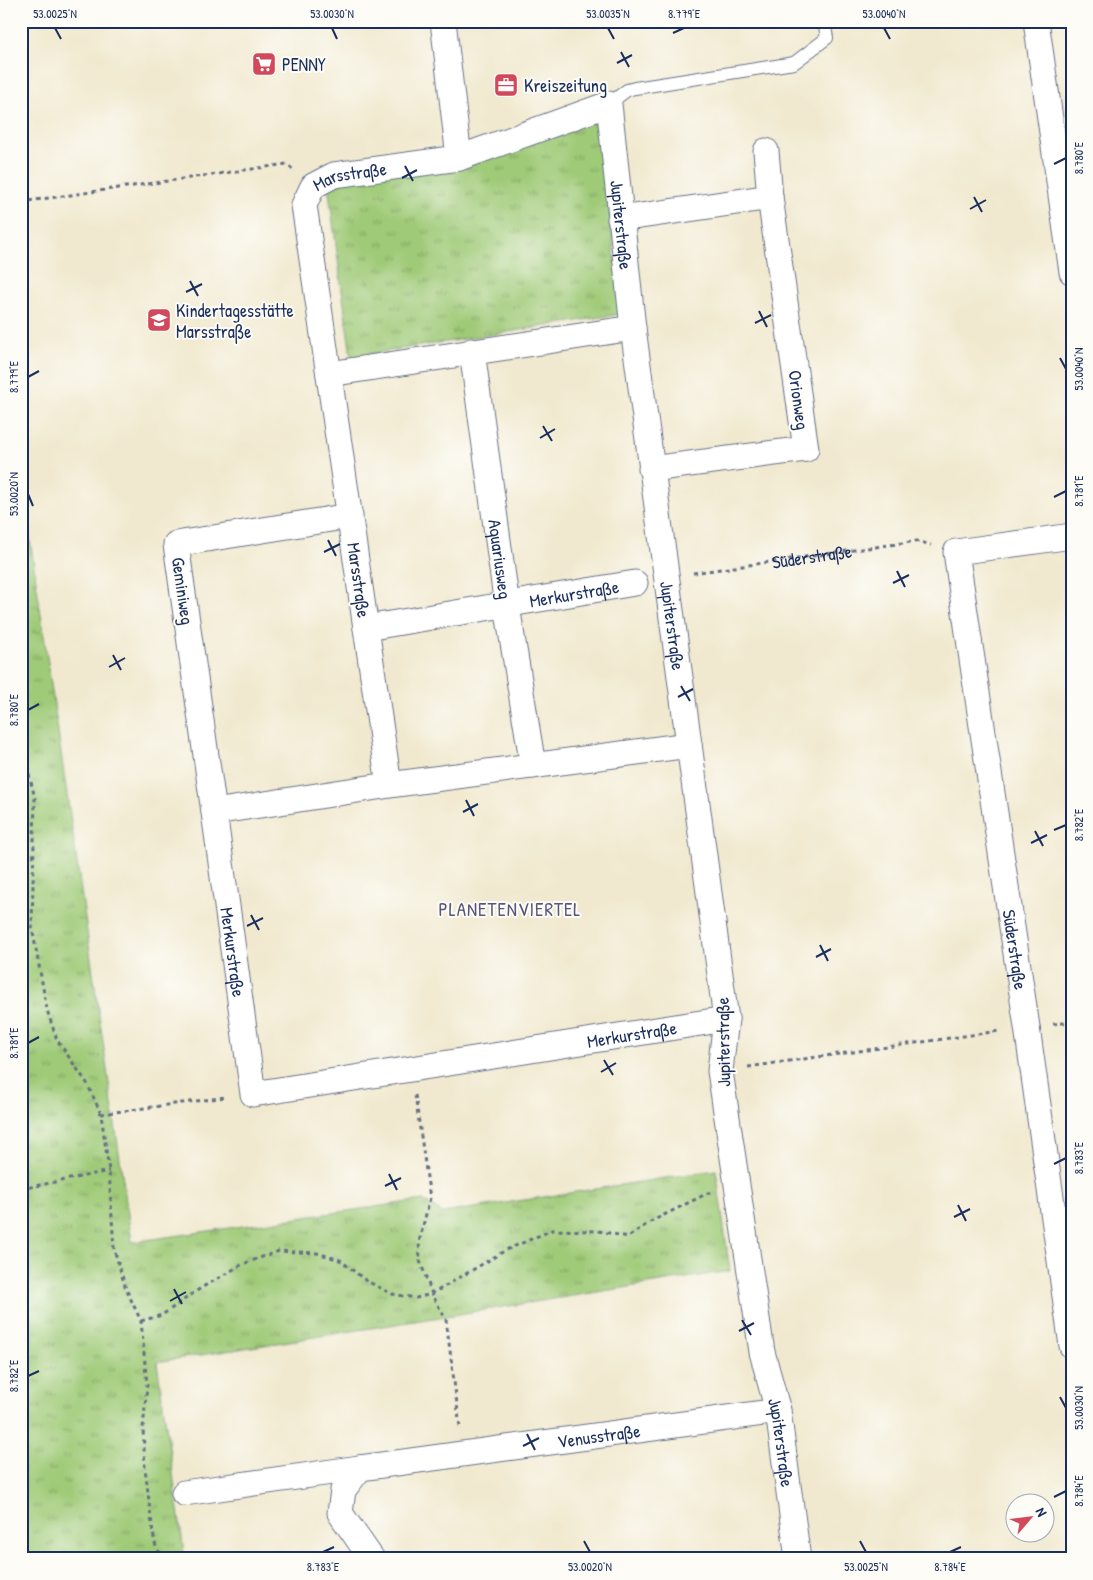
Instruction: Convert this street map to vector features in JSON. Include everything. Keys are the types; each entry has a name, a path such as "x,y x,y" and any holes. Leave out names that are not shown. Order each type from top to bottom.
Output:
{"street":[{"path":"443,21 459,158 609,104"},
{"path":"1036,21 1072,272"},
{"name":"Jupiterstraße","path":"609,104 620,218 651,469 726,1020 720,1071 762,1352 778,1411 798,1559"},
{"name":"Orionweg","path":"651,469 806,449 770,197 766,151"},
{"name":"Marsstraße","path":"389,786 304,205 313,186 334,175 459,158"},
{"path":"620,218 770,197"},
{"path":"329,374 633,328"},
{"name":"Aquariusweg","path":"472,351 507,606 533,766"},
{"name":"Geminiweg","path":"214,812 176,544 350,516"},
{"path":"956,552 1072,536"},
{"name":"Süderstraße","path":"956,552 1071,1330"},
{"name":"Merkurstraße","path":"366,628 507,606 635,583"},
{"path":"214,812 690,745"},
{"name":"Merkurstraße","path":"214,812 253,1094 412,1067 726,1020"},
{"name":"Venusstraße","path":"184,1493 778,1411"},
{"path":"360,1468 343,1490 340,1513 372,1559"}],"lane":[{"path":"609,104 627,90 635,88 794,63 826,38 824,21"}],"path":[{"path":"21,202 287,164 313,186"},
{"name":"Süderstraße","path":"667,577 917,541 956,552"},
{"path":"21,743 35,798 32,927 47,1010 56,1040 87,1084 101,1114 109,1171 114,1250 126,1289 141,1321 147,1386 143,1429 145,1468 153,1533 156,1547 164,1559"},
{"path":"720,1071 1027,1027"},
{"path":"412,1067 430,1198 419,1242 420,1261 432,1294 446,1320 463,1453"},
{"path":"101,1114 253,1094"},
{"path":"21,1189 109,1171"},
{"path":"141,1321 162,1315 201,1288 243,1264 279,1251 317,1253 340,1260 365,1280 392,1294 416,1298 432,1294 506,1250 552,1230 599,1231 628,1237 650,1222 704,1193 738,1187"}],"green space":[{"path":"599,116 621,314 351,357 328,185"},
{"path":"21,477 132,1242 423,1200 442,1213 716,1170 730,1271 157,1362 185,1559 21,1559"}],"place":[{"name":"PENNY","path":"264,64"},
{"name":"Kreiszeitung","path":"506,85"},
{"name":"Kindertagesstätte Marsstraße","path":"159,320"}],"district":[{"name":"PLANETENVIERTEL","path":"510,909"}]}
